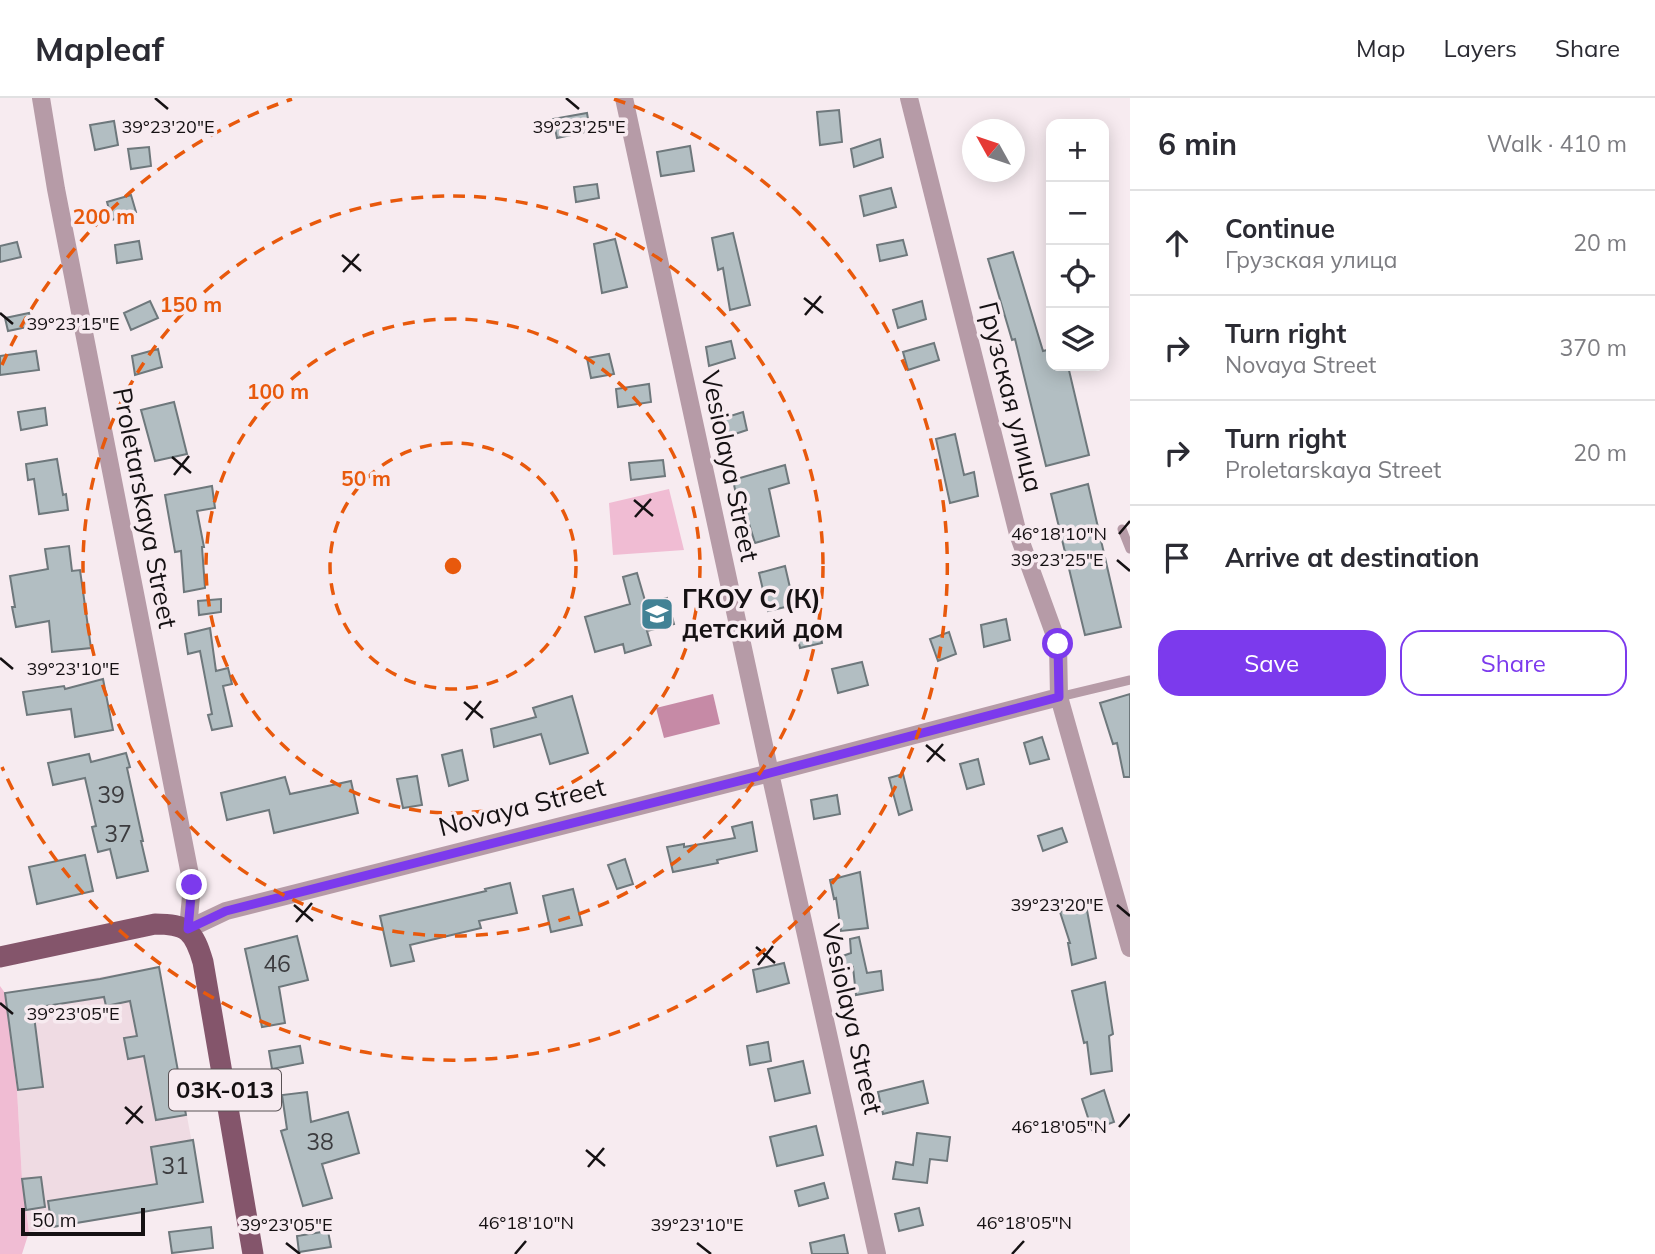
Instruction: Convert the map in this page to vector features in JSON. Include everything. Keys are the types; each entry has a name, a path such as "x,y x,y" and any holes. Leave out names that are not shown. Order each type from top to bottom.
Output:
{"main road":[{"path":"0,957 155,923 174,924 188,929"},
{"name":"03К-013","path":"188,929 199,947 203,962 253,1254"}],"street":[{"name":"Proletarskaya Street","path":"41,98 56,189 192,885 188,929"},
{"name":"Vesiolaya Street","path":"624,98 877,1254"},
{"name":"Грузская улица","path":"909,98 1018,534 1058,644 1059,697 1122,887 1130,948"},
{"name":"Novaya Street","path":"188,929 226,911 1059,697"}],"lane":[{"path":"1122,528 1130,549"},
{"path":"1059,697 1130,680"}],"shaded area":[{"path":"669,489 684,550 613,555 609,503"},
{"path":"713,694 720,724 664,738 656,708"},
{"path":"159,967 203,1202 29,1232 22,1179 17,1090 5,993"},
{"path":"0,986 5,993 17,1090 22,1179 29,1232 22,1254 0,1254"}],"building":[{"path":"839,110 842,142 820,145 817,112"},
{"path":"587,113 590,131 557,138 553,119"},
{"path":"114,121 118,145 95,150 90,125"},
{"path":"880,139 883,157 854,167 851,149"},
{"path":"690,146 694,171 661,176 657,152"},
{"path":"149,147 151,166 131,169 128,149"},
{"path":"597,184 599,198 576,202 574,187"},
{"path":"891,188 896,207 864,216 860,196"},
{"path":"131,195 136,212 112,220 107,202"},
{"path":"733,233 750,305 730,310 723,268 718,270 712,238"},
{"path":"615,239 627,287 602,293 594,244"},
{"path":"903,240 907,255 880,261 877,245"},
{"path":"139,241 142,259 117,263 115,245"},
{"path":"17,242 21,257 0,262 0,246"},
{"path":"1013,252 1043,351 1046,350 1046,371 1069,371 1089,455 1046,466 1015,339 1012,340 988,259"},
{"path":"150,301 158,318 131,330 124,313"},
{"path":"922,301 926,319 898,328 893,310"},
{"path":"29,313 32,326 8,331 5,318"},
{"path":"731,341 735,358 709,366 706,347"},
{"path":"934,343 939,360 908,370 903,352"},
{"path":"158,349 162,367 135,375 132,356"},
{"path":"36,351 39,370 0,375 0,356"},
{"path":"609,354 614,374 591,378 587,358"},
{"path":"649,384 651,402 618,407 616,389"},
{"path":"174,402 187,454 155,461 141,410"},
{"path":"45,408 47,425 21,430 18,412"},
{"path":"743,412 747,430 726,437 721,419"},
{"path":"955,434 964,475 974,472 978,496 950,503 936,439"},
{"path":"57,459 68,510 39,514 34,479 28,480 26,464"},
{"path":"663,460 665,476 631,480 629,463"},
{"path":"785,465 789,483 769,489 779,536 755,543 741,498 737,499 733,480"},
{"path":"1088,484 1121,627 1085,635 1051,494"},
{"path":"212,486 215,508 197,511 204,547 205,588 184,592 181,551 175,552 165,495"},
{"path":"69,546 72,571 80,570 91,648 52,652 49,621 16,627 10,576 48,569 45,549"},
{"path":"785,566 794,605 768,611 759,573"},
{"path":"637,573 646,604 667,598 674,624 647,631 651,645 625,653 623,644 595,652 585,617 630,604 623,577"},
{"path":"221,599 221,612 199,615 198,601"},
{"path":"1006,619 1010,640 984,647 981,625"},
{"path":"818,624 822,643 800,648 796,629"},
{"path":"210,628 216,671 228,668 232,684 223,686 232,726 212,730 208,715 212,714 200,651 188,654 185,634"},
{"path":"949,632 956,654 938,661 930,639"},
{"path":"862,662 868,685 838,693 832,669"},
{"path":"103,679 113,730 75,737 71,709 27,715 23,692 64,686 65,689"},
{"path":"1130,694 1130,777 1124,777 1117,743 1113,744 1100,703"},
{"path":"572,696 588,753 550,764 541,734 494,747 491,729 536,717 533,708"},
{"path":"1042,737 1049,759 1030,764 1024,743"},
{"path":"462,750 468,780 449,786 442,755"},
{"path":"126,753 148,871 117,878 110,849 98,852 92,827 96,826 85,778 53,785 48,763 89,754 91,762"},
{"path":"978,759 984,784 967,789 960,764"},
{"path":"903,774 912,810 899,815 889,778"},
{"path":"417,776 422,805 403,808 397,779"},
{"path":"285,777 290,794 351,781 358,813 274,833 269,810 227,820 221,793"},
{"path":"837,795 840,814 814,819 811,800"},
{"path":"752,822 757,851 717,860 718,863 673,872 667,847 684,844 684,847 735,838 732,827"},
{"path":"1062,828 1067,842 1043,851 1038,836"},
{"path":"85,855 93,891 37,904 29,867"},
{"path":"625,859 633,884 617,889 608,865"},
{"path":"860,872 868,928 841,931 830,880"},
{"path":"510,883 517,913 479,921 481,928 410,945 414,961 391,966 380,916"},
{"path":"573,889 582,925 551,932 543,896"},
{"path":"1086,905 1096,958 1072,965 1070,943 1060,912"},
{"path":"297,936 308,980 279,987 285,1023 262,1027 245,949"},
{"path":"859,937 867,973 881,971 883,990 856,995 853,967 843,970 840,957 851,953 850,939"},
{"path":"784,963 789,983 757,992 753,970"},
{"path":"159,967 186,1115 156,1120 144,1056 128,1059 124,1038 137,1036 130,1001 106,1006 104,997 33,1008 43,1087 18,1090 5,993"},
{"path":"1105,982 1113,1034 1109,1036 1112,1071 1091,1074 1087,1042 1084,1043 1072,991"},
{"path":"768,1042 771,1061 750,1065 747,1046"},
{"path":"300,1046 303,1063 272,1069 269,1051"},
{"path":"803,1061 810,1093 775,1101 768,1069"},
{"path":"923,1081 928,1103 883,1114 878,1092"},
{"path":"1104,1090 1114,1122 1092,1130 1082,1099"},
{"path":"307,1092 311,1122 348,1112 359,1153 322,1164 332,1198 303,1206 281,1131 287,1129 282,1095"},
{"path":"816,1126 823,1155 777,1166 770,1137"},
{"path":"917,1133 950,1137 947,1161 930,1159 927,1183 893,1179 896,1162 913,1165"},
{"path":"193,1140 203,1202 52,1227 48,1201 157,1184 151,1147"},
{"path":"41,1177 45,1207 26,1210 22,1179"},
{"path":"824,1183 828,1198 799,1206 795,1191"},
{"path":"919,1208 923,1225 899,1231 895,1214"},
{"path":"211,1227 213,1248 172,1253 169,1232"},
{"path":"328,1231 331,1247 299,1252 297,1236"},
{"path":"844,1235 848,1254 812,1254 810,1243"}],"place":[{"name":"ГКОУ С (К) детский дом","path":"657,614"}],"route":[{"path":"192,885 188,929 226,911 1059,697 1058,644"}]}
